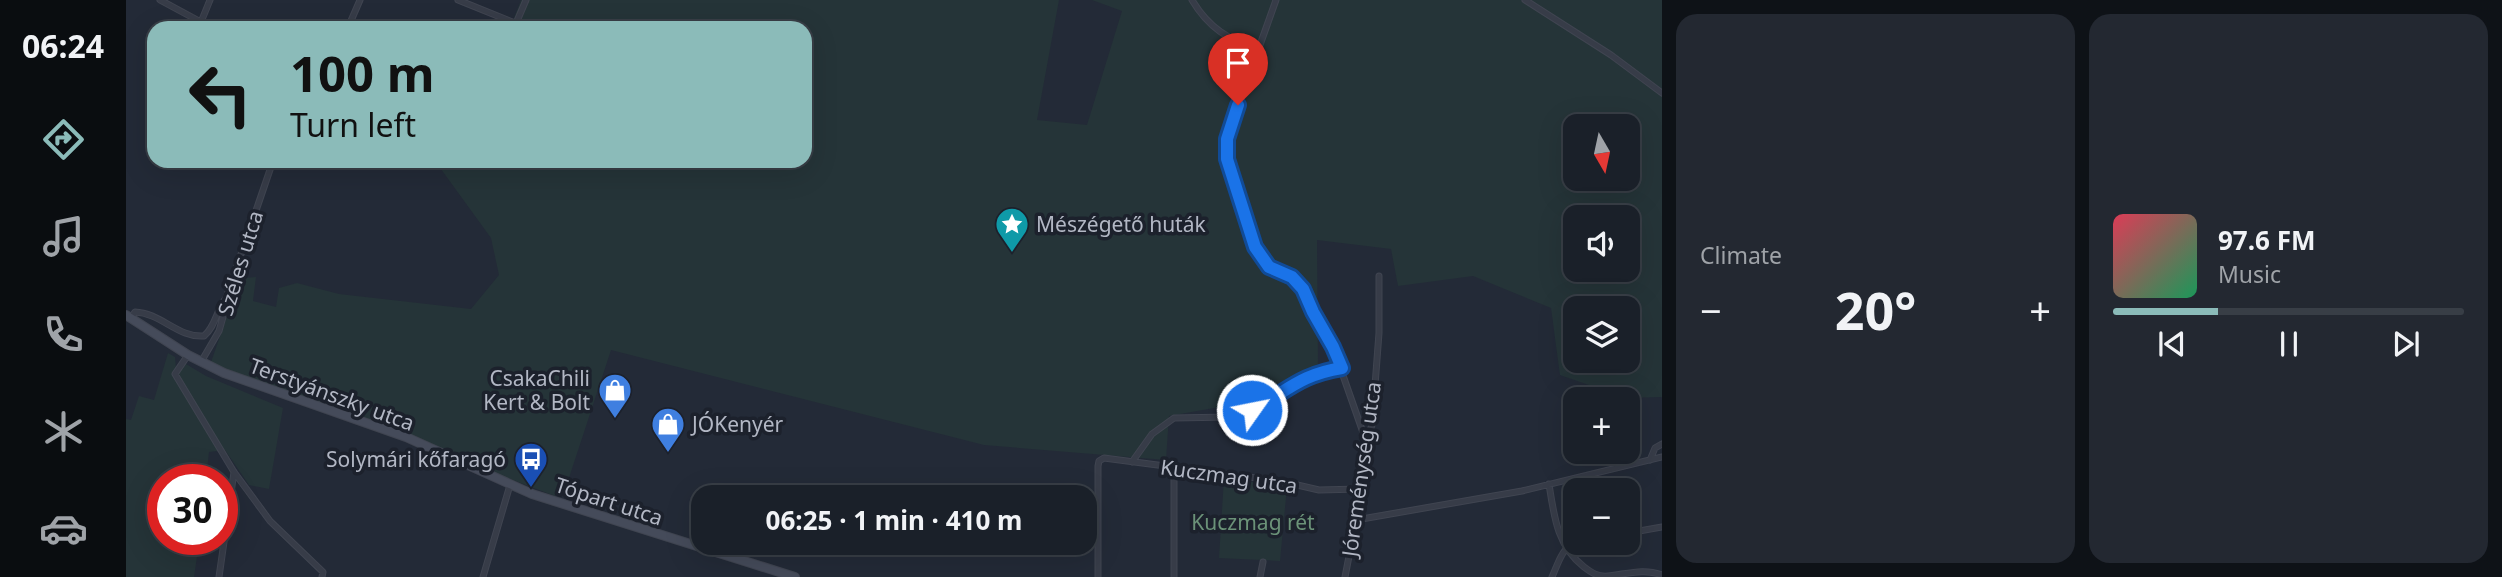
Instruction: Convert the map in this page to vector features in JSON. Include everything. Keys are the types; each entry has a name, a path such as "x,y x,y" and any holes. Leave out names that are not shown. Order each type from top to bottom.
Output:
{"main road":[{"name":"Terstyánszky utca","path":"129,316 188,355 237,378 406,437 533,495"},
{"name":"Tópart utca","path":"533,495 795,577"}],"street":[{"path":"160,0 199,21"},
{"path":"201,21 210,0"},
{"path":"351,21 360,0"},
{"path":"458,0 503,21"},
{"path":"516,21 526,0"},
{"path":"1192,0 1200,13 1226,36 1237,43 1259,49"},
{"path":"1276,0 1227,139 1227,159 1255,247 1269,267 1292,277 1303,289 1342,368 1366,441"},
{"path":"1525,0 1611,55 1662,93"},
{"name":"Széles utca","path":"201,362 219,331 226,298 270,168"},
{"name":"Jóreménység utca","path":"1345,577 1356,520 1366,441 1372,425 1380,276"},
{"path":"129,316 135,312 147,313 184,334 204,336 214,324 226,298"},
{"path":"188,355 175,374 229,464"},
{"path":"1132,462 1152,434 1174,418 1230,417 1247,413 1292,384 1318,372 1342,368"},
{"path":"1650,460 1655,448 1662,444"},
{"path":"1356,520 1522,491 1662,457"},
{"name":"Kuczmag utca","path":"1098,577 1099,461 1104,458 1280,481 1319,490 1360,489"},
{"path":"1174,468 1174,577"},
{"path":"238,477 270,521 323,572 322,577"},
{"path":"1549,484 1554,516 1563,543"},
{"path":"483,577 510,485"},
{"path":"1640,531 1662,527"},
{"path":"1552,577 1563,553"},
{"path":"219,577 222,555"},
{"path":"1571,555 1601,577 1647,571 1662,575"},
{"path":"1260,577 1263,562"}],"green space":[{"path":"521,0 1059,0 1037,120 1087,125 1122,11 1092,0 1662,0 1662,397 1640,398 1640,387 1594,387 1560,375 1551,308 1473,276 1398,286 1391,249 1317,240 1318,364 1242,403 1169,416 1166,460 984,445 611,350 565,490 555,496 210,365 225,322 235,279 256,277 253,301 276,307 279,288 297,283 339,294 471,309 499,275 491,238 440,168 812,168 812,21 513,21"},
{"path":"168,353 175,357 176,370 186,364 206,376 283,408 269,489 249,485 238,469 238,464 235,464 225,450 209,452 208,464 147,464 147,555 197,555 194,577 126,577 126,419 131,420 139,396 154,400"},
{"name":"Kuczmag rét","path":"1224,478 1287,487 1280,561 1219,558"}],"place":[{"name":"Mészégető huták","path":"1012,254"},
{"name":"CsakaChili Kert & Bolt","path":"615,420"},
{"name":"JÓKenyér","path":"668,454"},
{"name":"Solymári kőfaragó","path":"531,489"}],"route":[{"path":"1238,105 1226,151 1255,247 1269,267 1292,277 1303,289 1342,368 1318,372 1292,384 1252,410"}]}
